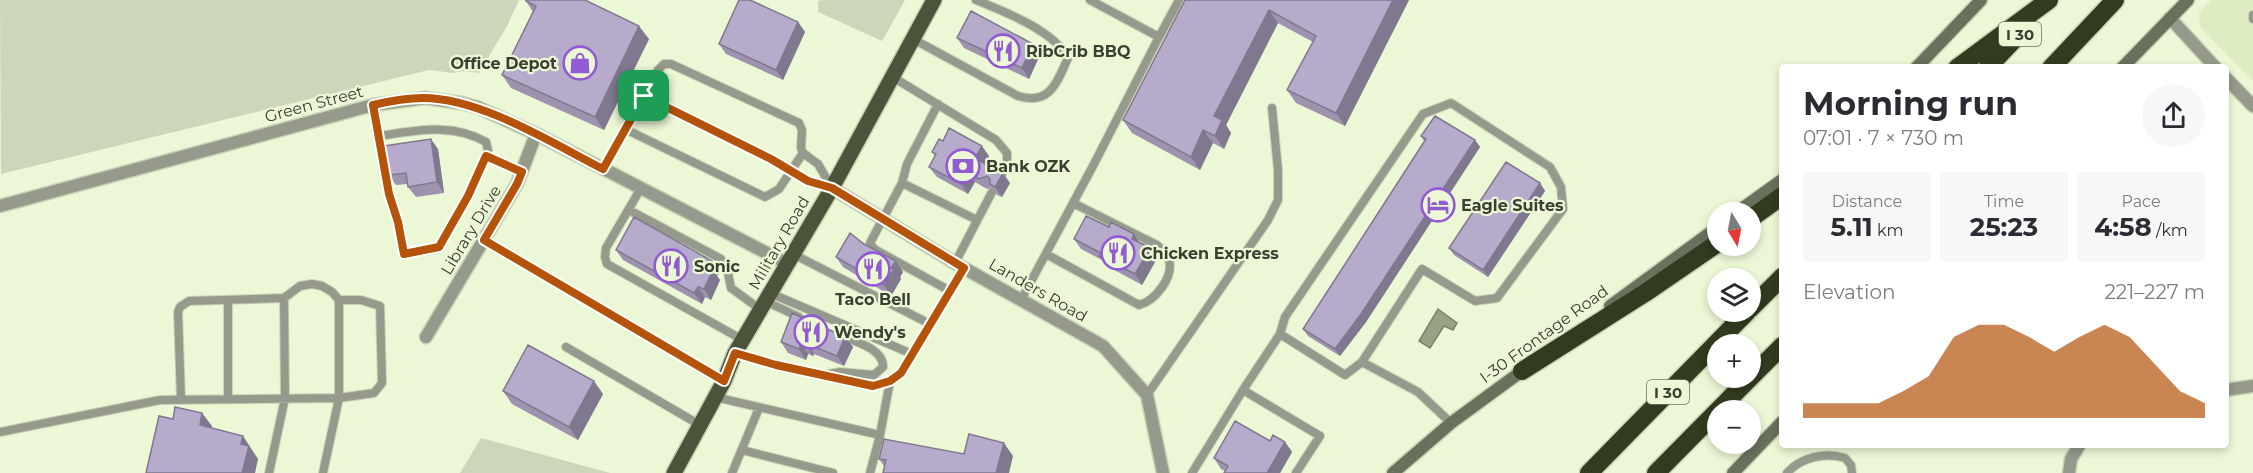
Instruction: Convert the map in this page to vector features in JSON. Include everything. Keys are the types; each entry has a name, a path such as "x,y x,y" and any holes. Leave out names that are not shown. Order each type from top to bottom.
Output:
{"highway":[{"path":"1962,64 2050,0"},
{"name":"I 30","path":"1991,64 2050,0"},
{"name":"I 30","path":"2054,64 2115,0"},
{"path":"1761,211 1779,198"},
{"path":"1522,370 1645,293 1707,251"},
{"name":"I 30","path":"1761,298 1779,280"},
{"name":"I 30","path":"1589,473 1737,322"},
{"path":"1761,367 1779,349"},
{"path":"1656,473 1740,388"}],"main road":[{"name":"Military Road","path":"674,473 724,381 739,347 832,188 934,0"},
{"path":"1920,64 1981,0"},
{"path":"2126,64 2188,0"},
{"path":"1751,202 1779,182"},
{"name":"I-30 Frontage Road","path":"1394,473 1451,423 1707,235"},
{"path":"1733,473 1779,425"}],"street":[{"path":"2170,18 2212,64"},
{"path":"2229,81 2253,106"},
{"name":"Green Street","path":"0,206 373,105 425,98 477,107 790,259"},
{"name":"Library Drive","path":"426,337 517,184 536,134"},
{"name":"Landers Road","path":"832,188 959,266 1103,346 1147,395"},
{"path":"2229,390 2253,386"},
{"path":"1147,395 1163,473"},
{"path":"2069,473 2071,459 2078,448"}],"lane":[{"path":"913,39 1018,96 1037,99 1048,94 1068,58 1064,51 1055,41 991,3 976,0"},
{"path":"1090,0 1160,37"},
{"path":"1021,300 1179,0"},
{"path":"603,169 658,70 664,64 671,64 799,123 802,130 803,153 818,164 832,188"},
{"path":"891,76 996,140 1007,153 1006,164 1000,178"},
{"path":"644,96 771,159 808,181 832,188"},
{"path":"1192,473 1280,334 1285,317 1423,114 1451,103 1550,167 1562,187 1563,209 1497,298 1475,301 1422,269 1362,362 1346,375 1280,334"},
{"path":"938,104 907,164 902,183 885,219 870,243 874,249 950,291"},
{"path":"373,105 378,136 389,194 398,222 404,254 439,247 468,196 486,156 488,150 486,142 458,130 436,128 378,136"},
{"path":"1147,395 1268,220 1278,200 1278,170 1272,108"},
{"path":"625,129 765,197 779,189 803,153"},
{"path":"486,156 522,172"},
{"path":"902,183 977,220"},
{"path":"641,188 606,248 607,264 739,347 823,376 873,386 890,381 901,373 950,291 977,220 992,192"},
{"path":"1046,254 1139,305 1148,303 1156,296 1167,277 1169,261 1167,255 1157,245 1073,203"},
{"path":"629,210 721,259 727,268 731,288 912,354"},
{"path":"484,240 724,381"},
{"path":"790,259 930,324"},
{"path":"181,399 178,312 180,307 189,301 284,298 300,286 312,284 322,286 339,300 339,398 323,473"},
{"path":"269,473 285,398 284,298"},
{"path":"228,300 228,399"},
{"path":"0,432 150,401 339,398 371,394 382,383 380,306 362,300 339,300"},
{"path":"765,301 810,321"},
{"path":"823,376 840,372 874,375 881,371 884,361 865,346 826,329"},
{"path":"566,347 700,424"},
{"path":"1362,362 1418,392 1451,423"},
{"path":"870,473 890,381"},
{"path":"1243,390 1320,436 1296,473"},
{"path":"715,397 880,435"},
{"path":"732,473 759,408"},
{"path":"742,450 833,473"},
{"path":"1786,473 1815,456 1834,454 1845,458 1851,465 1852,473"}],"shaded area":[{"path":"0,0 519,0 507,26 479,73 429,70 1,174"},
{"path":"905,0 882,41 818,12 818,1"},
{"path":"2211,0 2253,0 2253,81 2200,27 2199,12"},
{"path":"1438,309 1457,323 1453,330 1444,326 1430,348 1419,341"},
{"path":"481,438 610,473 460,473"}],"building":[{"name":"Office Depot","path":"526,0 585,0 639,26 595,117 502,75 536,6"},
{"path":"739,0 750,0 798,22 776,70 719,44"},
{"path":"1185,0 1393,0 1336,113 1287,90 1316,36 1269,10 1214,116 1222,120 1215,136 1203,130 1191,157 1123,120"},
{"name":"RibCrib BBQ","path":"971,11 1033,44 1022,68 957,38"},
{"path":"1435,116 1475,140 1361,314 1335,349 1303,329 1426,139 1421,136"},
{"name":"Bank OZK","path":"949,128 982,146 975,158 987,165 990,173 994,174 998,171 1003,173 995,187 990,184 987,176 979,179 968,172 961,184 929,167 936,154 932,152 939,139 943,141"},
{"path":"431,139 437,182 408,187 406,173 389,175 384,146"},
{"path":"1506,162 1540,183 1483,270 1449,248"},
{"name":"Chicken Express","path":"1086,216 1109,227 1111,222 1134,234 1132,239 1147,246 1144,250 1148,252 1135,274 1099,256 1101,253 1074,239"},
{"name":"Sonic","path":"634,217 712,261 709,268 713,270 704,289 698,287 694,293 616,250"},
{"name":"Taco Bell","path":"850,233 864,244 896,261 884,285 836,257"},
{"path":"792,313 845,337 837,356 807,344 806,346 801,343 799,349 781,342"},
{"path":"528,345 594,381 569,427 503,391"},
{"path":"175,407 202,413 200,425 243,436 241,444 249,446 242,473 146,473 159,416 173,419"},
{"path":"1235,421 1270,441 1273,435 1285,442 1267,473 1224,473 1228,466 1214,458"},
{"path":"969,434 1004,443 996,473 883,473 886,460 879,459 884,439 964,454"}],"place":[{"name":"RibCrib BBQ","path":"1003,51"},
{"name":"Office Depot","path":"580,63"},
{"name":"Bank OZK","path":"963,166"},
{"name":"Eagle Suites","path":"1438,205"},
{"name":"Chicken Express","path":"1118,253"},
{"name":"Sonic","path":"671,266"},
{"name":"Taco Bell","path":"873,269"},
{"name":"Wendy's","path":"811,332"}],"route":[{"path":"644,96 771,159 808,181 832,188 964,268 901,373 890,381 873,386 776,365 735,353 724,381 484,240 522,172 486,156 468,196 439,247 404,254 398,222 389,194 373,105 425,98 477,107 536,134 603,169 644,96"}]}
